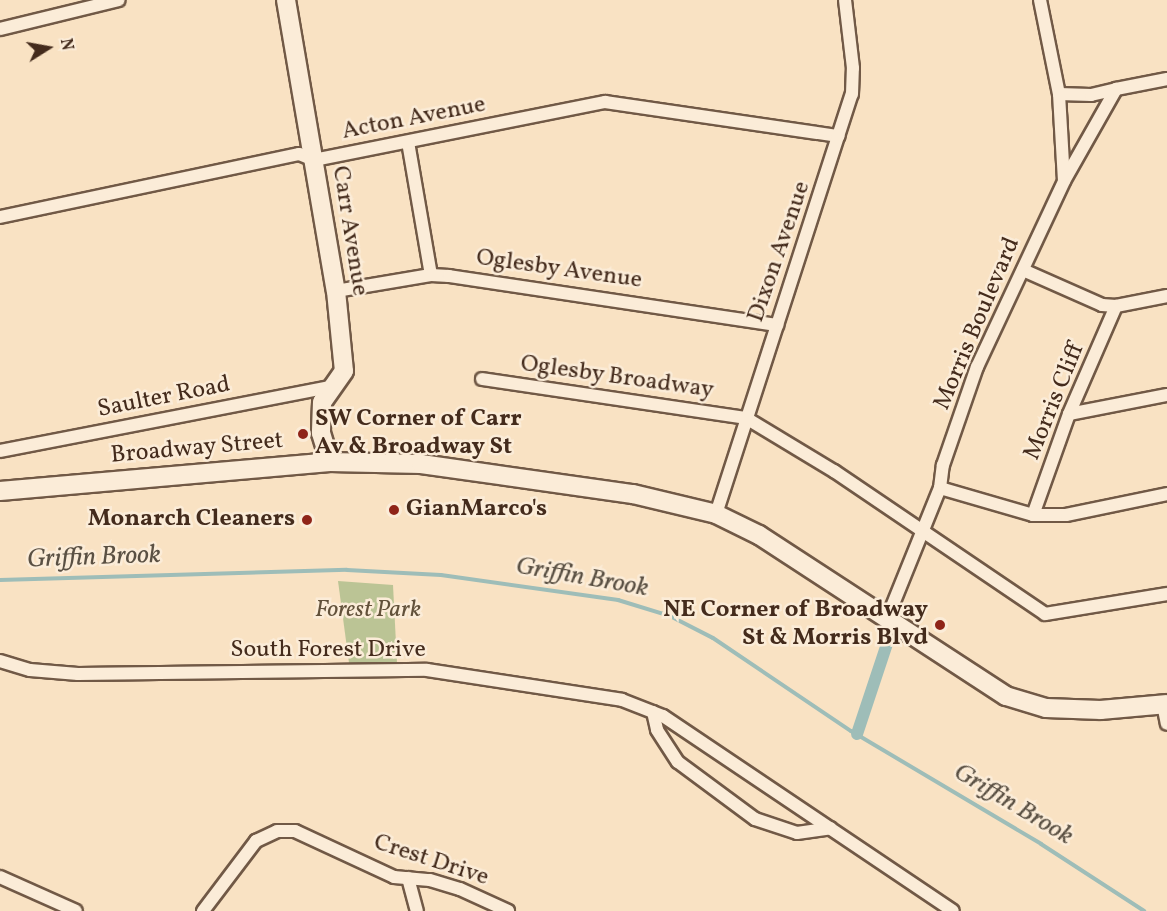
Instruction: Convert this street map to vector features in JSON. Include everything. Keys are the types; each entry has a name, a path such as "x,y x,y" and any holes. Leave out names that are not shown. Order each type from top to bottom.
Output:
{"street":[{"path":"0,29 119,0"},
{"name":"Carr Avenue","path":"286,0 336,291 344,371 336,386 322,402 321,434 330,462"},
{"name":"Dixon Avenue","path":"716,514 852,94 854,68 845,0"},
{"path":"1040,0 1059,94 1064,181"},
{"path":"1059,94 1091,95 1167,79"},
{"name":"Morris Boulevard","path":"887,619 940,488 944,465 977,367 1064,181 1116,89"},
{"name":"Acton Avenue","path":"0,217 299,154 314,160 605,102 839,136"},
{"path":"408,142 431,275"},
{"path":"1023,270 1088,300 1116,306 1167,296"},
{"name":"Oglesby Avenue","path":"336,291 431,275 777,325"},
{"name":"Morris Cliff","path":"1033,515 1069,414 1116,306"},
{"name":"Oglesby Broadway","path":"482,379 746,418 765,426 1045,614 1167,594"},
{"name":"Saulter Road","path":"0,451 336,386"},
{"path":"1069,414 1167,395"},
{"name":"Broadway Street","path":"0,491 330,462 421,464 633,494 716,514 759,535 1006,696 1046,708 1101,710 1165,704"},
{"path":"940,488 1033,515 1066,515 1167,494"},
{"name":"South Forest Drive","path":"0,661 30,670 78,674 427,670 622,700 653,712 953,911"},
{"path":"1165,704 1167,724"},
{"path":"653,712 657,730 678,762 756,819 797,832 831,828"},
{"name":"Crest Drive","path":"202,911 256,840 277,831 295,831 385,873 460,889 508,911"},
{"path":"0,878 76,911"},
{"path":"408,878 417,911"}],"green space":[{"name":"Forest Park","path":"338,581 393,585 397,663 349,663"}],"waterway":[{"name":"Griffin Brook","path":"0,580 347,570 441,575 618,600 670,616 713,638 851,731 1041,844 1144,911"},
{"path":"857,734 889,638"}],"place":[{"name":"SW Corner of Carr Av & Broadway St","path":"303,434"},
{"name":"GianMarco's","path":"394,510"},
{"name":"Monarch Cleaners","path":"307,520"},
{"name":"NE Corner of Broadway St & Morris Blvd","path":"940,625"}]}
